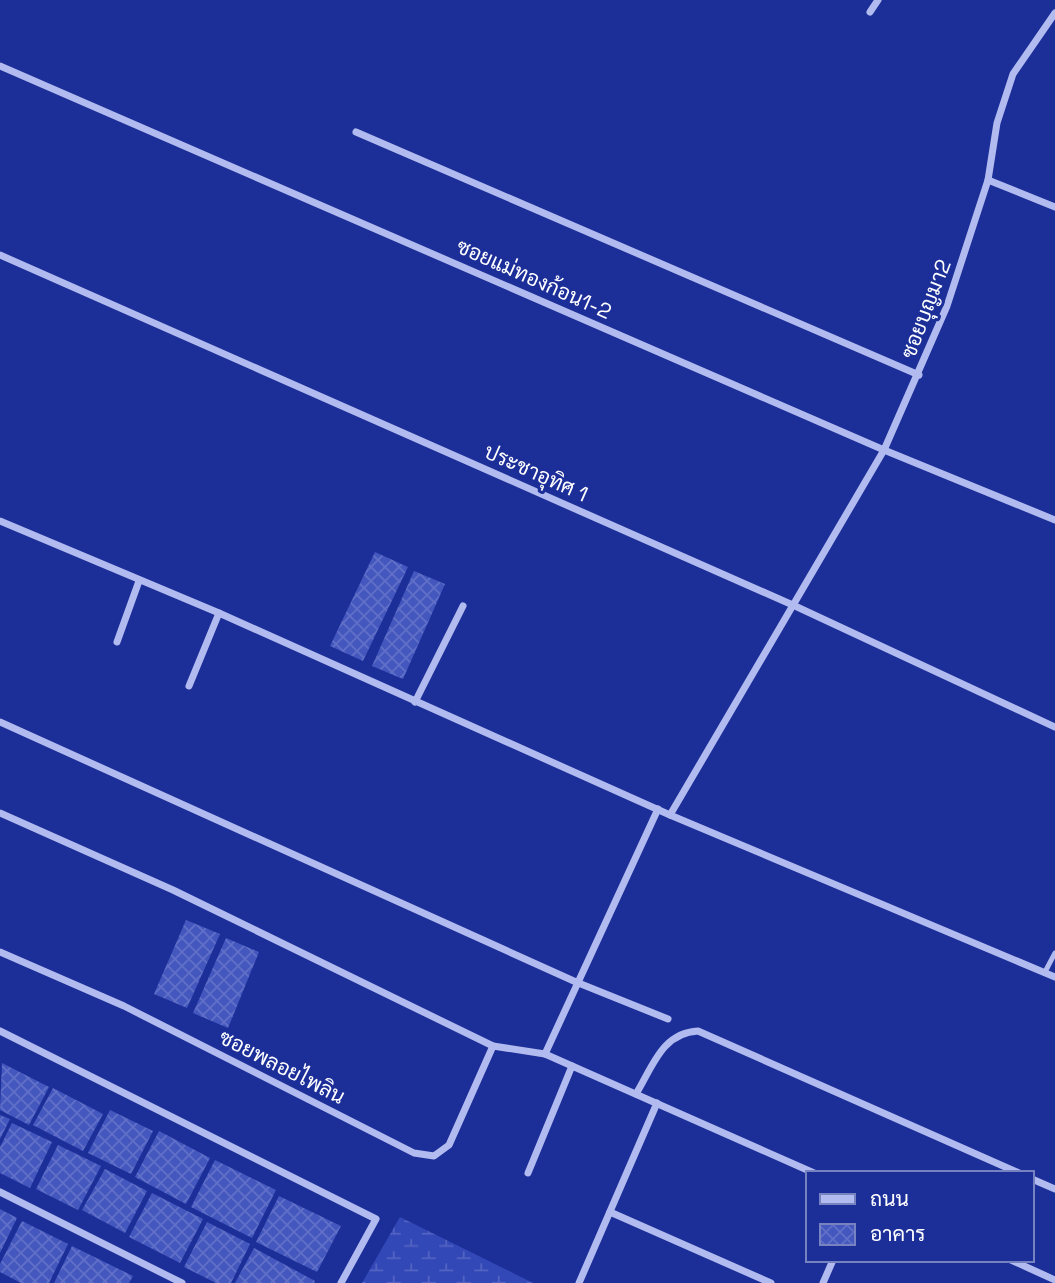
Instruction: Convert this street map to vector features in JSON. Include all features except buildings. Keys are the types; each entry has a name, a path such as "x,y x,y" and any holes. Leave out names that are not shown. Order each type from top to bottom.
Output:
{"street":[{"path":"870,12 878,0"},
{"name":"ซอยบุญมา2","path":"670,815 795,606 884,450 947,306 988,180 997,123 1013,74 1055,13"},
{"name":"ซอยแม่ทองก้อน1-2","path":"0,66 884,450 1055,520"},
{"path":"356,132 919,375"},
{"path":"988,180 1055,207"},
{"name":"ประชาอุทิศ 1","path":"0,255 795,606 1055,727"},
{"path":"0,521 219,612 670,815 1055,977"},
{"path":"117,642 139,581"},
{"path":"415,702 463,606"},
{"path":"189,686 219,612"},
{"path":"0,722 576,982 667,1019"},
{"path":"545,1054 658,809"},
{"path":"0,813 173,890 493,1046 545,1054 810,1171"},
{"name":"ซอยพลอยไพลิน","path":"0,952 124,1006 414,1153 434,1156 449,1145 493,1046"},
{"path":"0,1031 376,1219 341,1283"},
{"path":"636,1094 666,1044 681,1032 698,1031 1014,1171"},
{"path":"528,1173 572,1066"},
{"path":"579,1283 657,1103"},
{"path":"1034,1180 1055,1189"},
{"path":"0,1192 182,1283"},
{"path":"610,1212 771,1283"},
{"path":"823,1283 832,1262"},
{"path":"1015,1262 1055,1280"}],"lane":[{"path":"1045,972 1055,953"}],"green space":[{"path":"400,1217 533,1283 362,1283"}]}
